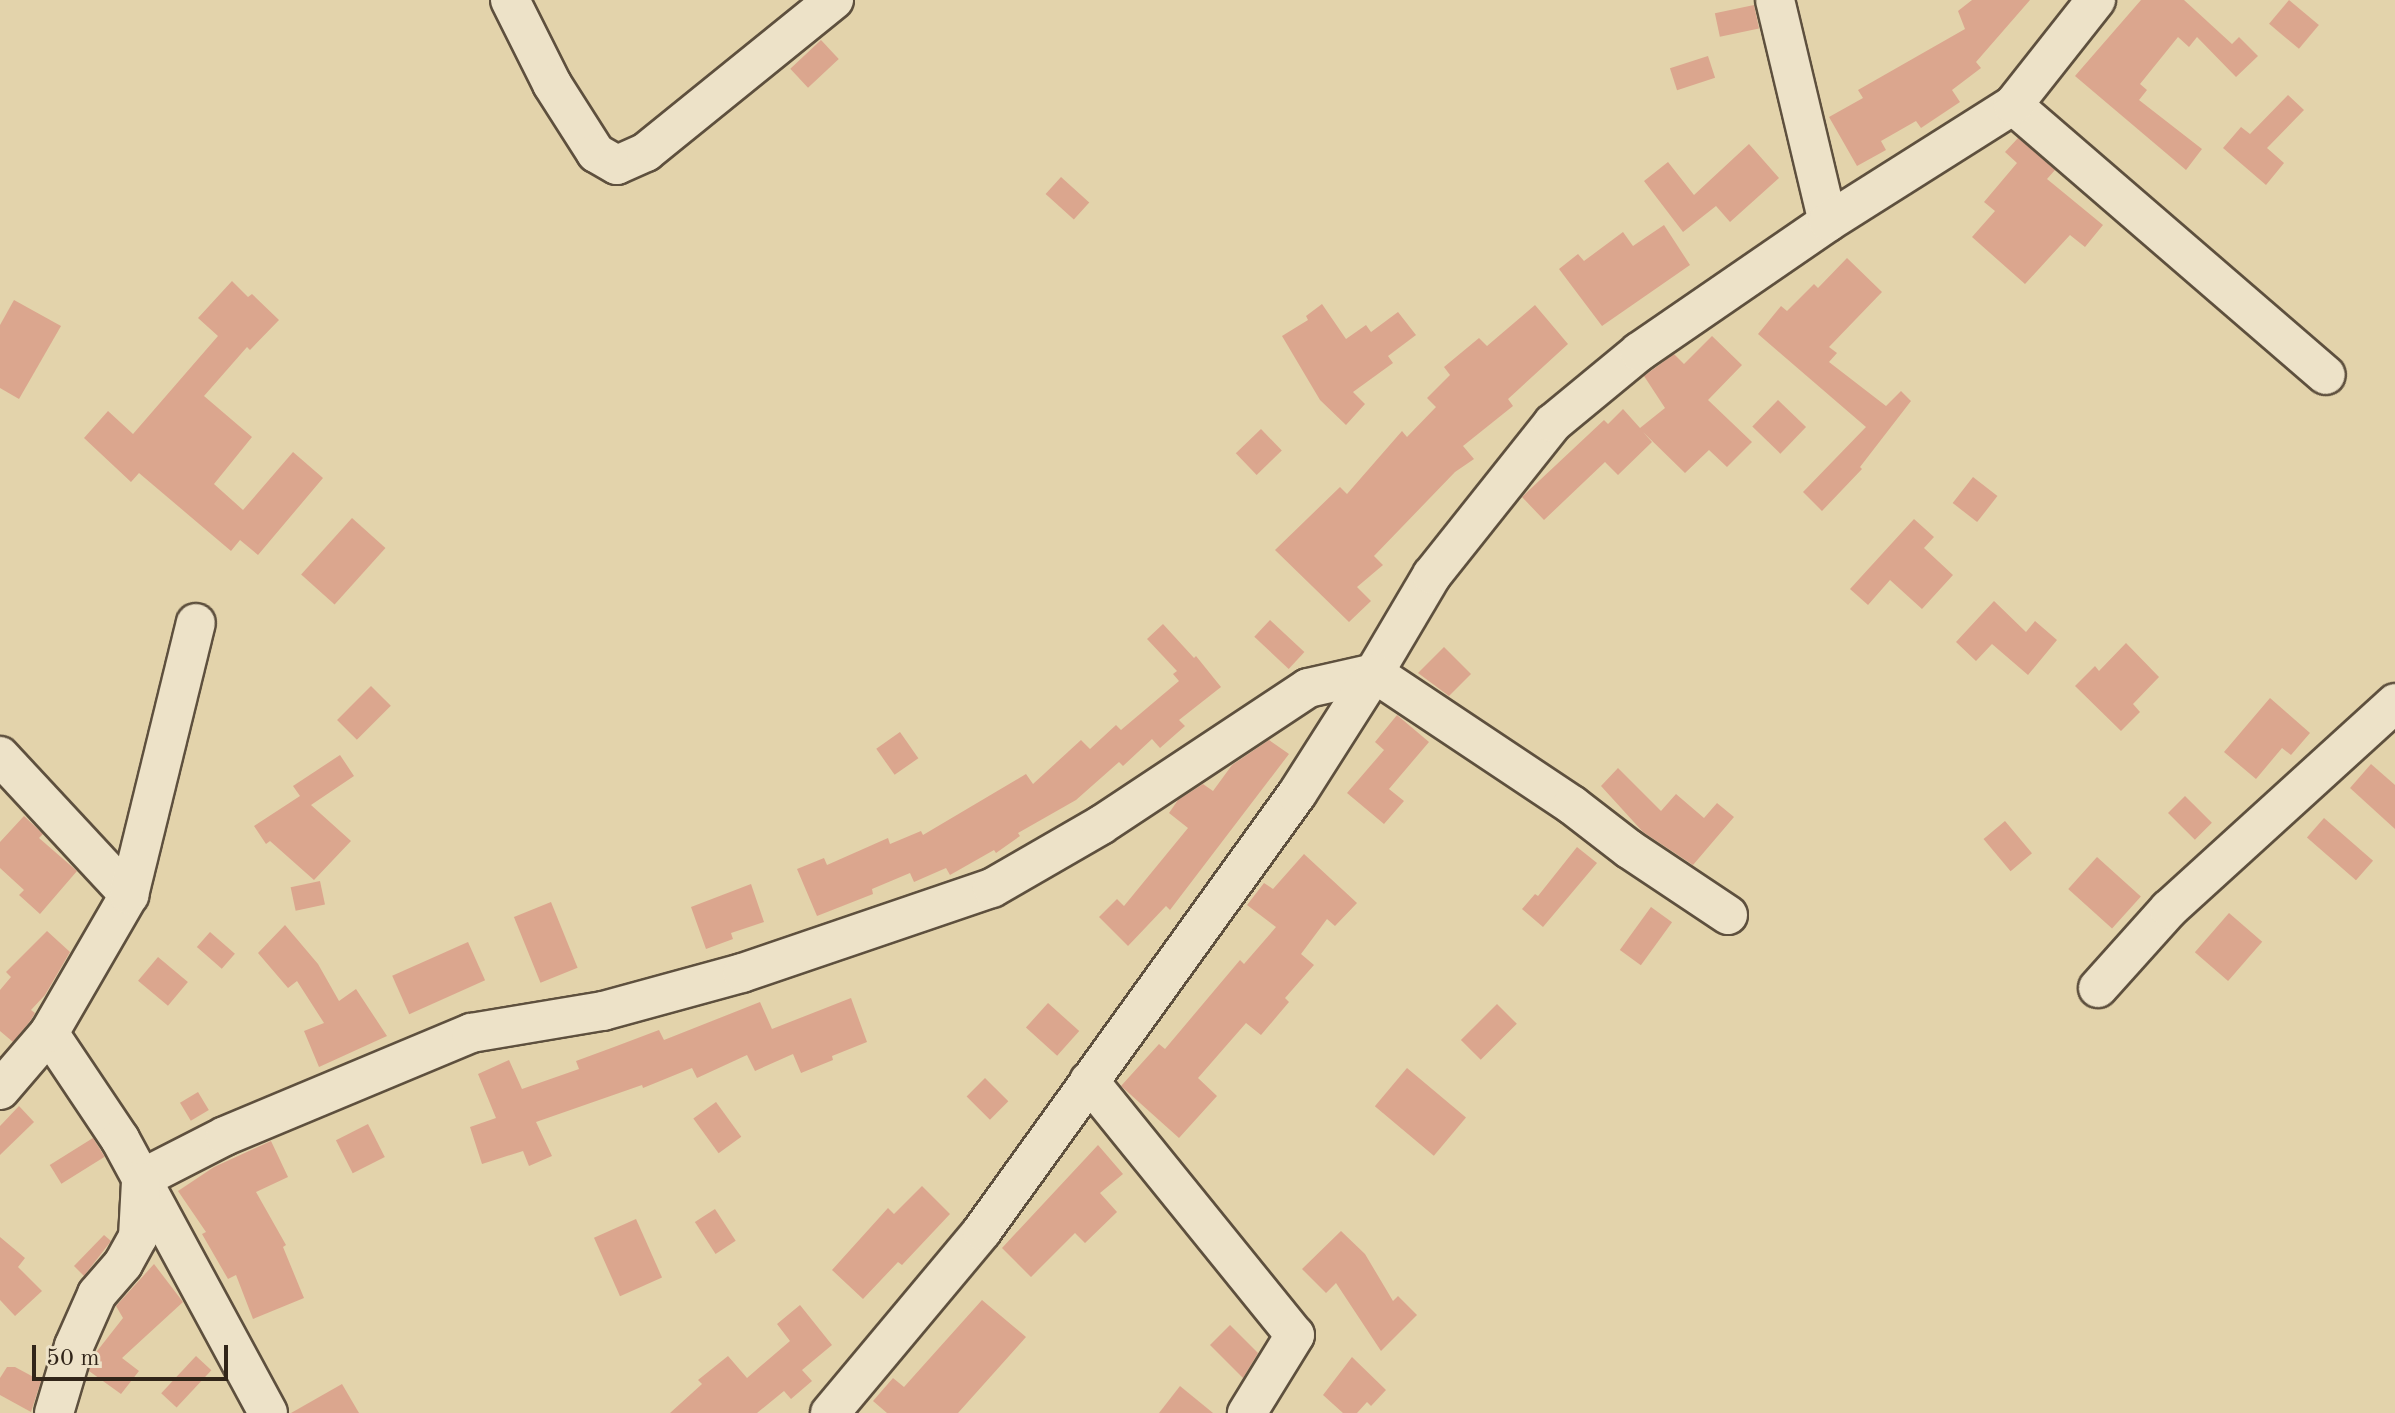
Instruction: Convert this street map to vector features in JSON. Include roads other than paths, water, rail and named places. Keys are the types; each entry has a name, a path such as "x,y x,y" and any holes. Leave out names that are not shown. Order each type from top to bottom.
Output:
{"street":[{"path":"510,0 552,84 596,153 617,165 646,152 834,0"},
{"path":"1775,0 1828,222"},
{"path":"830,1413 982,1231 1297,794 1432,575 1553,423 1639,352 1828,222 2013,105 2096,0"},
{"path":"2013,105 2326,375"},
{"path":"0,1090 49,1033 129,895 196,623"},
{"path":"141,1179 238,1130 471,1033 603,1011 742,973 992,888 1101,825 1308,688 1374,673 1572,805 1629,849 1728,915"},
{"path":"2098,988 2169,909 2395,703"},
{"path":"0,756 129,895"},
{"path":"49,1033 120,1139 268,1413"},
{"path":"1089,1081 1295,1335 1247,1413"},
{"path":"54,1413 74,1346 97,1294 123,1264 138,1237 141,1179"}]}
